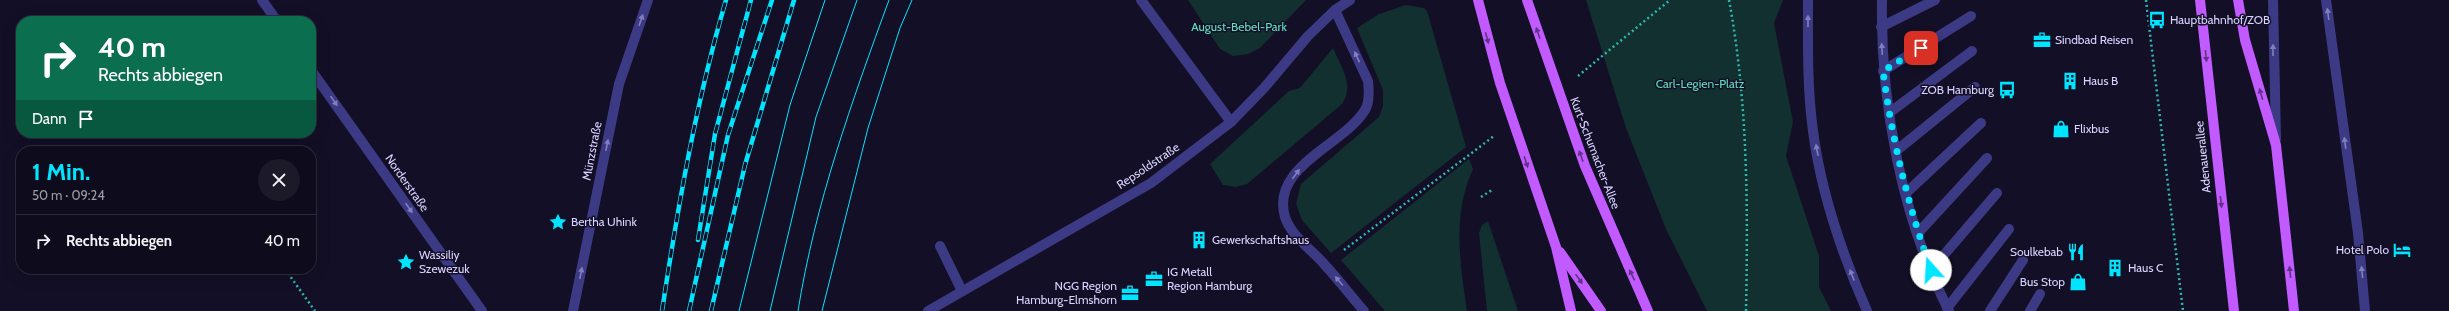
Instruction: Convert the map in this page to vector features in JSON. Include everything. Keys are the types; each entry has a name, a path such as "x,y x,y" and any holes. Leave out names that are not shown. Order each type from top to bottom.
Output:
{"main road":[{"path":"1478,0 1500,83 1556,247 1571,311"},
{"name":"Kurt-Schumacher-Allee","path":"1527,0 1584,166 1648,311"},
{"name":"Adenauerallee","path":"2200,0 2234,311"},
{"path":"2238,0 2245,40 2276,145 2294,311"},
{"path":"1556,247 1601,311"}],"street":[{"path":"262,0 273,16"},
{"name":"Münzstraße","path":"573,311 619,84 648,0"},
{"path":"1141,0 1231,122"},
{"name":"Repsoldstraße","path":"928,311 1151,183 1231,122 1264,88 1308,36 1335,10 1350,0"},
{"path":"1808,0 1808,74 1813,131 1822,179 1836,231 1867,311"},
{"path":"1882,0 1881,27 1883,71 1896,151 1918,234 1931,270 1948,309 2009,229"},
{"path":"1881,27 1935,0"},
{"path":"2273,0 2276,145"},
{"path":"2326,0 2358,233 2365,311"},
{"path":"1335,10 1368,81 1369,93 1365,110 1349,127 1303,164 1290,181 1284,197 1285,217 1294,233 1325,265 1364,311"},
{"path":"1883,71 1971,16"},
{"path":"1889,113 1972,51"},
{"name":"Norderstraße","path":"316,77 482,311"},
{"path":"1896,151 1975,87"},
{"path":"1906,193 1981,124"},
{"path":"1918,234 1987,158"},
{"path":"1931,270 1997,193"},
{"path":"940,246 962,291"},
{"path":"1990,311 2023,260"},
{"path":"2030,311 2040,294"}],"path":[{"path":"1572,80 1670,0"},
{"path":"1728,0 1742,106 1747,246 1746,311"},
{"path":"2146,0 2182,311"},
{"path":"1325,265 1491,139"},
{"path":"1481,197 1492,190"},
{"path":"289,274 315,311"}],"green space":[{"name":"August-Bebel-Park","path":"1188,0 1306,0 1260,48 1248,54 1233,56 1220,49"},
{"name":"Carl-Legien-Platz","path":"1586,0 1783,0 1774,23 1793,122 1786,156 1819,256 1819,287 1831,311 1707,311 1666,229 1626,128"},
{"path":"1406,5 1424,8 1427,11 1466,147 1331,253 1302,220 1296,204 1301,184 1379,117 1383,106 1383,90 1357,28 1379,14"},
{"path":"1333,48 1343,69 1347,83 1346,97 1342,104 1247,184 1236,187 1223,185 1210,164 1289,91 1300,88"},
{"path":"1469,159 1473,169 1466,186 1460,221 1460,257 1467,311 1385,311 1341,260"},
{"path":"1488,221 1518,311 1487,311 1479,233 1482,225"}],"tram line":[{"path":"739,311 790,105 825,0"},
{"path":"770,311 816,117 857,0"},
{"path":"798,311 814,231 836,153 889,0"},
{"path":"822,311 868,128 900,28 912,0"}],"railway":[{"path":"662,311 689,154 715,38 726,0"},
{"path":"698,240 715,134 751,0"},
{"path":"689,311 728,135 772,0"},
{"path":"711,311 745,165 794,0"}],"place":[{"name":"Hauptbahnhof/ZOB","path":"2157,20"},
{"name":"Sindbad Reisen","path":"2042,40"},
{"name":"Haus B","path":"2070,81"},
{"name":"ZOB Hamburg","path":"2007,90"},
{"name":"Flixbus","path":"2061,129"},
{"name":"Bertha Uhink","path":"558,222"},
{"name":"Gewerkschaftshaus","path":"1199,240"},
{"name":"Hotel Polo","path":"2402,250"},
{"name":"Soulkebab","path":"2076,252"},
{"name":"Wassiliy Szewezuk","path":"406,262"},
{"name":"Haus C","path":"2115,268"},
{"name":"IG Metall Region Hamburg","path":"1154,279"},
{"name":"Bus Stop","path":"2078,282"},
{"name":"NGG Region Hamburg-Elmshorn","path":"1130,293"}],"route":[{"path":"1921,48 1883,71 1896,151 1906,193 1918,234 1931,270"}]}
